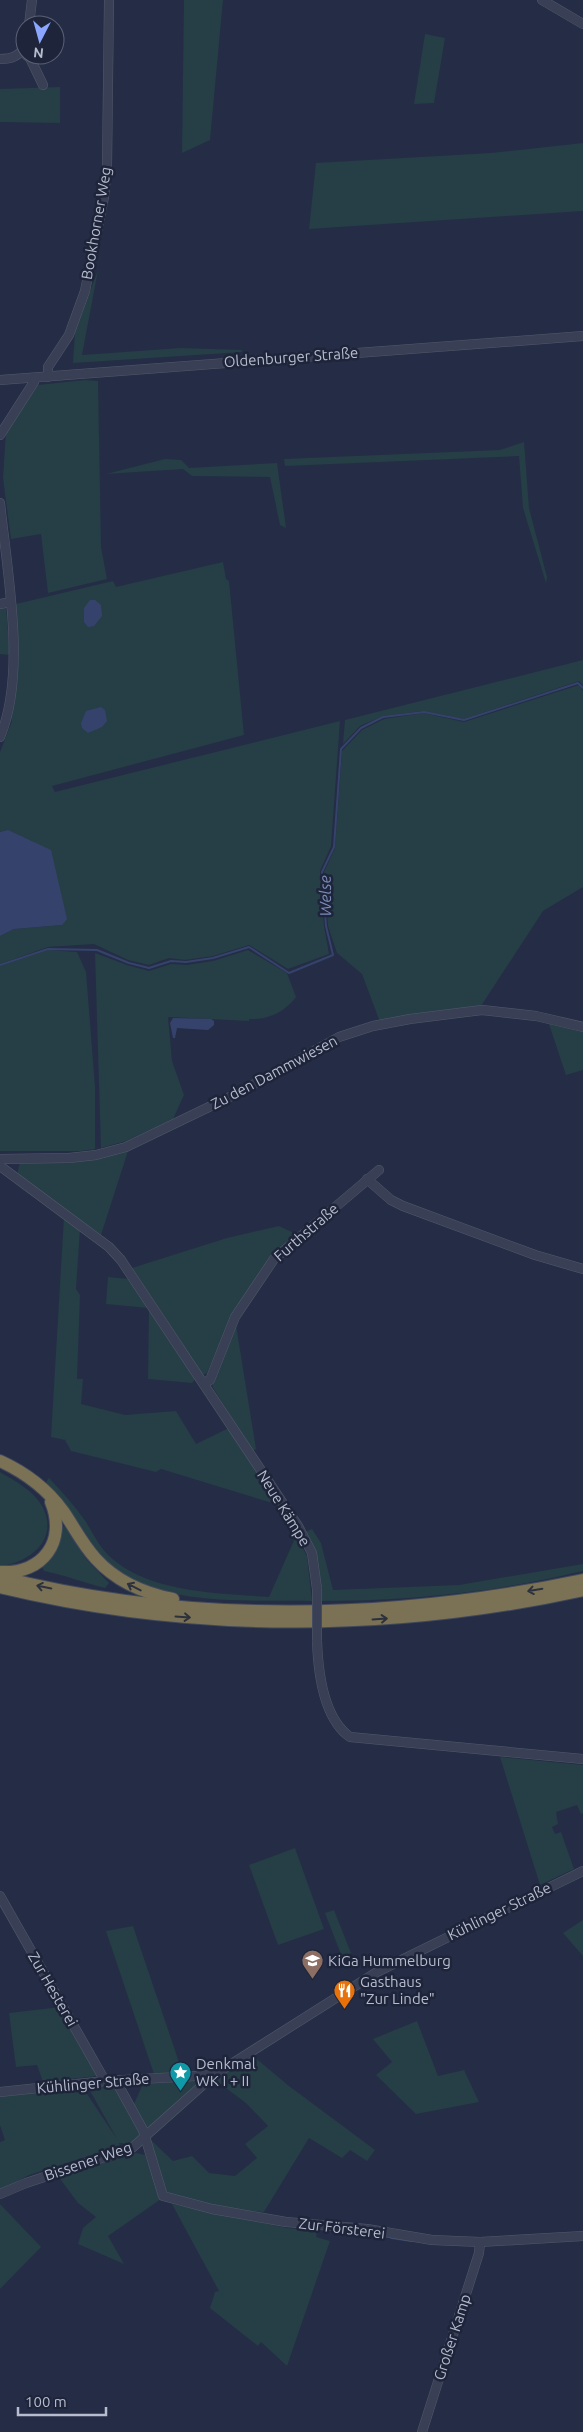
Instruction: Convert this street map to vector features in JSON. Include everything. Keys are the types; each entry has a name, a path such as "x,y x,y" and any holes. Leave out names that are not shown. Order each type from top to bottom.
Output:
{"highway":[{"path":"0,1461 21,1472 48,1495 62,1510 85,1547 112,1574 143,1592 177,1600 196,1608"},
{"path":"0,1572 22,1571 32,1566 52,1547 57,1521 48,1495"},
{"path":"0,1577 76,1593 196,1608 268,1611 388,1609 488,1598 583,1580"},
{"path":"0,1587 30,1595 132,1611 192,1618 268,1621 360,1620 441,1614 500,1607 583,1590"}],"street":[{"path":"30,15 32,0"},
{"name":"Bookhorner Weg","path":"48,377 48,367 68,335 85,291 104,197 107,167 109,0"},
{"path":"542,0 583,24"},
{"path":"0,59 15,57"},
{"path":"33,65 43,85"},
{"name":"Oldenburger Straße","path":"0,380 583,336"},
{"path":"0,435 35,378"},
{"path":"0,502 14,655 9,709 0,737"},
{"path":"0,604 10,602"},
{"name":"Zu den Dammwiesen","path":"0,1159 69,1158 96,1155 126,1147 240,1092 339,1037 373,1026 410,1019 482,1010 536,1016 583,1027"},
{"path":"14,1176 19,1159"},
{"name":"Neue Kämpe","path":"0,1166 109,1247 129,1271 307,1541 314,1561 317,1589 319,1670 331,1712 342,1731 350,1737 583,1759"},
{"name":"Furthstraße","path":"204,1383 210,1380 235,1317 274,1259 379,1170"},
{"path":"367,1179 392,1200 403,1206 535,1255 583,1269"},
{"name":"Kühlinger Straße","path":"0,2092 116,2081 214,2075 377,1972 583,1871"},
{"name":"Zur Hesterei","path":"0,1896 105,2082"},
{"name":"Bissener Weg","path":"0,2194 26,2182 132,2148 214,2075"},
{"path":"116,2081 146,2137"},
{"name":"Zur Försterei","path":"146,2137 164,2196 212,2208 286,2222 367,2229 432,2240 480,2242 583,2236"},
{"path":"132,2148 142,2149 151,2154"},
{"name":"Großer Kamp","path":"422,2432 479,2253 480,2242"}],"shaded area":[{"path":"184,0 223,0 210,140 182,153"},
{"path":"425,34 445,38 434,103 414,104"},
{"path":"60,87 60,123 0,122 0,89"},
{"path":"583,143 583,211 309,229 316,163 491,153"},
{"path":"98,270 82,355 181,348 242,350 242,352 73,363 75,332"},
{"path":"85,380 98,381 101,547 107,579 48,593 41,534 11,539 3,478 6,432 38,385"},
{"path":"524,442 529,508 547,577 546,583 523,508 519,456 285,466 284,459 500,450"},
{"path":"165,459 181,460 189,468 277,463 286,528 280,525 270,477 192,476 183,469 106,474"},
{"path":"223,562 226,579 229,581 244,735 52,786 55,792 340,721 331,846 320,871 324,926 329,954 288,969 249,945 213,956 185,960 169,958 149,965 128,960 94,944 48,947 0,964 0,936 14,929 62,925 8,830 0,832 0,752 12,721 16,604 113,581 116,587"},
{"path":"6,608 10,655 0,654 0,609"},
{"path":"583,660 583,685 579,681 464,719 423,711 383,716 360,726 343,744 345,720"},
{"path":"579,685 583,691 583,887 543,911 481,1006 380,1022 362,974 337,953 328,926 324,872 335,848 342,751 362,730 384,719 423,713 464,722"},
{"path":"48,950 77,952 86,972 95,1086 95,1149 81,1151 0,1151 0,966"},
{"path":"248,950 287,973 296,997 287,1007 276,1014 263,1018 249,1019 249,1021 168,1017 172,1061 184,1095 173,1119 126,1141 101,1148 95,953 149,971 171,964 187,965 213,961"},
{"path":"548,1021 583,1029 583,1070 566,1075"},
{"path":"128,1151 101,1235 17,1175 20,1162 96,1158"},
{"path":"64,1217 80,1228 76,1289 80,1295 77,1379 83,1379 81,1404 125,1415 176,1411 196,1444 231,1427 279,1502 269,1502 161,1469 156,1472 71,1451 65,1440 51,1437"},
{"path":"279,1226 298,1235 274,1255 251,1285 207,1373 203,1375 132,1268 227,1238"},
{"path":"108,1277 129,1279 149,1308 106,1304"},
{"path":"149,1309 196,1378 192,1383 148,1379"},
{"path":"236,1325 256,1449 252,1451 212,1386"},
{"path":"0,1472 34,1495 42,1506 47,1518 47,1528 45,1538 32,1554 22,1560 0,1566"},
{"path":"49,1478 82,1516 102,1548 117,1563 136,1574 180,1588 203,1592 269,1597 296,1536 307,1556 312,1601 213,1599 187,1596 140,1584 121,1573 100,1554 46,1482"},
{"path":"59,1526 64,1526 86,1559 109,1583 105,1588 44,1571 40,1562"},
{"path":"312,1529 321,1543 333,1590 459,1585 583,1564 583,1571 518,1585 452,1594 353,1601 320,1601 318,1560 305,1532"},
{"path":"500,1757 583,1765 583,1813 581,1814 577,1805 556,1812 558,1824 552,1827 555,1834 561,1832 574,1869 540,1885"},
{"path":"295,1848 324,1929 278,1945 249,1865"},
{"path":"334,1910 351,1953 342,1957 325,1913"},
{"path":"583,1920 583,1956 563,1933"},
{"path":"133,1926 182,2071 154,2074 106,1931"},
{"path":"61,2007 97,2076 43,2082 37,2065 16,2067 9,2013"},
{"path":"417,2021 438,2076 464,2070 479,2102 416,2114 376,2075 392,2062 373,2039"},
{"path":"253,2056 289,2086 375,2150 367,2161 350,2150 342,2158 309,2138 264,2212 235,2210 172,2195 166,2191 151,2140 173,2161 192,2156 209,2173 235,2176 257,2158 245,2144 268,2126 246,2103 215,2080"},
{"path":"198,2080 201,2083 147,2129 134,2104 143,2084"},
{"path":"117,2085 140,2134 138,2139 125,2146 123,2143 119,2143 120,2146 29,2175 0,2191 0,2142 5,2140 0,2125 0,2096 83,2088 117,2139 88,2087"},
{"path":"136,2153 145,2155 161,2199 108,2236 124,2264 78,2244 83,2228 96,2217 78,2203 58,2176"},
{"path":"0,2204 41,2247 0,2289"},
{"path":"172,2204 287,2228 317,2231 316,2237 330,2241 287,2366 261,2342 258,2346 210,2308 215,2292 219,2291"}],"water":[{"path":"90,600 95,600 101,605 102,616 94,626 88,627 84,622 84,608"},
{"path":"101,707 105,710 107,721 102,727 88,733 82,728 81,723 86,711"},
{"path":"8,830 51,850 67,919 62,925 14,929 0,936 0,832"},
{"path":"173,1018 211,1019 214,1021 214,1025 208,1030 177,1028 175,1038 173,1038 170,1023"}],"waterway":[{"name":"Welse","path":"0,965 48,949 97,950 129,963 149,968 171,961 186,962 213,958 249,947 289,973 333,955 326,926 322,872 334,847 341,749 361,728 383,717 424,712 464,720 578,683 583,688"},
{"path":"391,2238 411,2241"}],"place":[{"name":"KiGa Hummelburg","path":"312,1979"},
{"name":"Gasthaus \"Zur Linde\"","path":"344,2009"},
{"name":"Denkmal WK I + II","path":"180,2091"}]}
